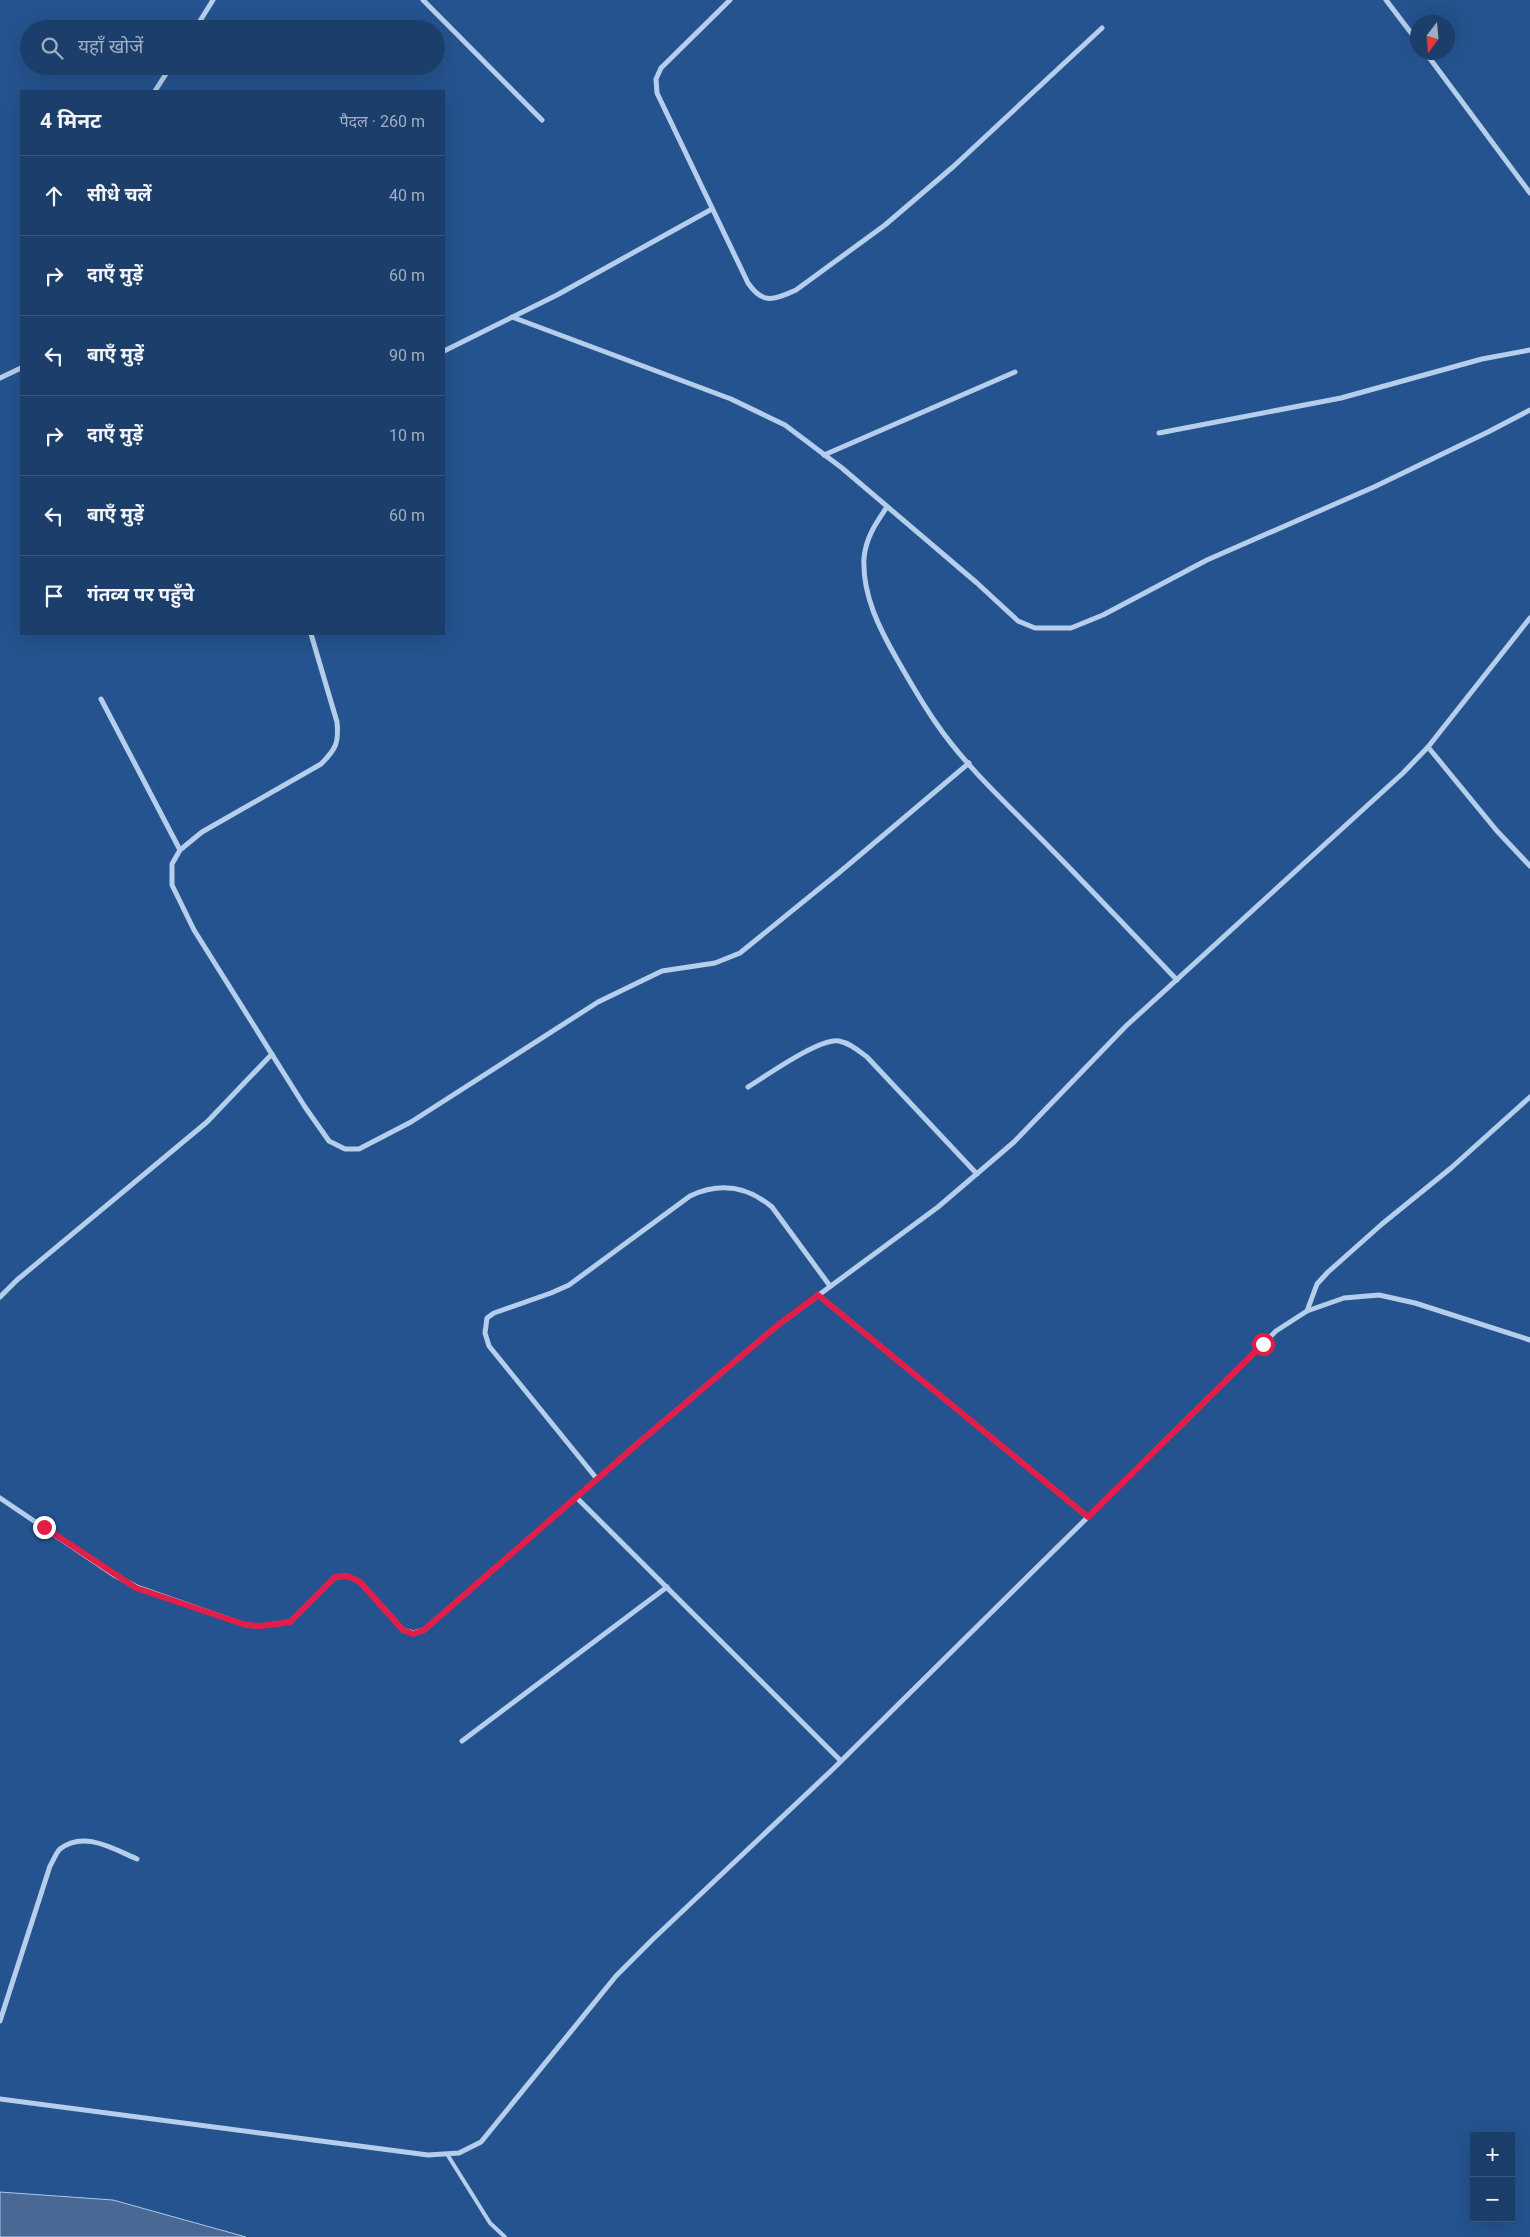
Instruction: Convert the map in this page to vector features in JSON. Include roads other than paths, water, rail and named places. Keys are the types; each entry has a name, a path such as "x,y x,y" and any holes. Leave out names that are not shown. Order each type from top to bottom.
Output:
{"street":[{"path":"201,20 213,0"},
{"path":"423,0 443,20"},
{"path":"730,0 661,68 656,79 657,93 748,283 757,296 768,299 779,298 796,290 885,226 954,166 1102,28"},
{"path":"1386,0 1410,32"},
{"path":"445,22 542,120"},
{"path":"1431,60 1530,193"},
{"path":"156,90 165,75"},
{"path":"445,351 557,296 712,209"},
{"path":"512,318 731,399 785,425 888,507 1018,621 1035,628 1071,628 1103,615 1207,560 1383,482 1530,410"},
{"path":"1158,433 1341,398 1482,359 1530,350"},
{"path":"0,378 20,368"},
{"path":"824,455 1015,372"},
{"path":"888,507 872,529 864,559 872,610 885,638 936,724 969,763 1177,980"},
{"path":"0,1498 136,1588 246,1625 275,1625 290,1622 335,1577 348,1576 360,1582 403,1630 413,1634 424,1630 778,1325 938,1207 1014,1142 1126,1026 1396,779 1428,746 1530,618"},
{"path":"311,635 338,722 338,736 334,751 321,764 202,832 180,850 172,864 172,885 194,930 305,1107 330,1141 345,1149 359,1148 411,1122 598,1002 662,971 715,963 740,953 969,763"},
{"path":"101,699 180,850"},
{"path":"1428,746 1497,832 1530,866"},
{"path":"748,1087 804,1052 838,1041 867,1057 977,1174"},
{"path":"0,1297 17,1280 207,1122 272,1054"},
{"path":"1307,1311 1317,1284 1328,1272 1530,1097"},
{"path":"597,1479 489,1346 484,1333 487,1318 494,1313 550,1293 569,1284 690,1196 706,1188 742,1190 760,1197 772,1207 830,1286"},
{"path":"818,1295 1088,1517"},
{"path":"0,2099 428,2154 459,2153 481,2142 616,1976 841,1760 1276,1331 1307,1311 1344,1298 1379,1295 1415,1303 1530,1340"},
{"path":"576,1498 841,1760"},
{"path":"462,1741 667,1587"},
{"path":"0,2021 50,1866 60,1849 78,1840 98,1843 138,1859"}],"lane":[{"path":"447,2154 490,2223 505,2237"}],"water":[{"path":"0,2192 113,2200 246,2237 0,2237"}]}
